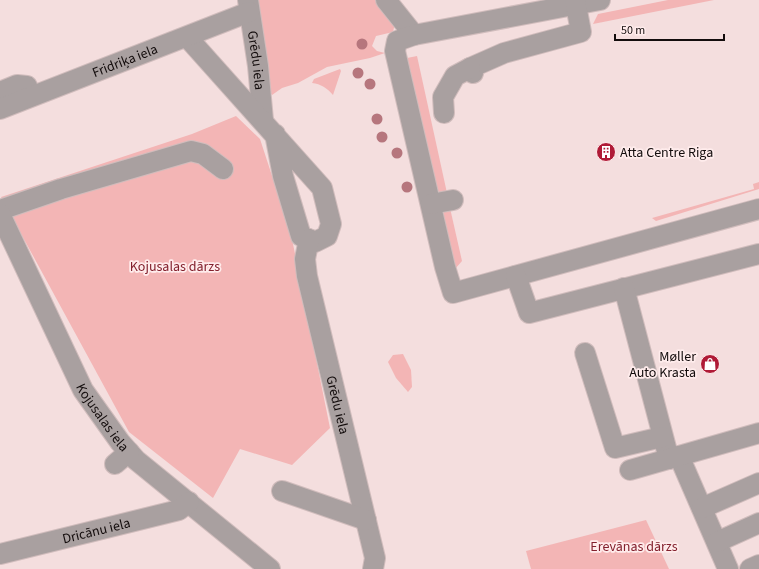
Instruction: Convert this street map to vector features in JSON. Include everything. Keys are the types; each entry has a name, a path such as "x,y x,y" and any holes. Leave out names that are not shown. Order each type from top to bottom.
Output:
{"street":[{"path":"386,0 398,40 395,51 445,267 453,294 759,209"},
{"path":"398,40 575,2 600,0"},
{"path":"444,113 443,97 455,76 472,70 504,53 581,32 575,2"},
{"name":"Fridriķa iela","path":"0,109 187,37 248,6"},
{"name":"Grēdu iela","path":"187,37 269,127 322,188 331,224 327,236 315,242 301,236 282,176 269,127 248,6"},
{"path":"0,92 17,85 27,86"},
{"path":"0,210 61,188 191,151 203,154 223,169"},
{"path":"431,204 453,200"},
{"name":"Kojusalas iela","path":"0,214 83,390 120,442 122,458 159,478 190,502 267,568"},
{"name":"Grēdu iela","path":"309,240 305,259 307,276 375,558 373,569"},
{"path":"516,276 529,312 759,254"},
{"path":"624,288 662,437 702,508 728,569"},
{"path":"585,353 615,448 662,437"},
{"path":"630,470 759,433"},
{"path":"702,508 759,483"},
{"path":"282,491 366,520"},
{"name":"Dricānu iela","path":"0,554 179,510 190,502"},
{"path":"716,542 759,523"},
{"path":"750,569 759,565"}],"green space":[{"path":"258,0 381,0 395,23 393,32 376,36 372,46 377,51 385,53 370,58 327,67 298,83 282,88 272,95 269,91 257,4"},
{"path":"668,0 714,0 593,24 598,14"},
{"path":"417,56 447,193 440,193 437,190 407,58"},
{"path":"340,69 341,71 333,95 324,87 312,83 314,79"},
{"name":"Kojusalas dārzs","path":"236,116 260,139 291,234 330,428 292,465 240,449 213,498 129,432 1,197 192,134"},
{"path":"759,182 759,189 656,221 652,218 754,189 753,184"},
{"path":"450,208 462,261 455,269 442,213 445,209"},
{"path":"403,354 411,370 412,387 408,392 396,378 388,362 393,355"},
{"name":"Erevānas dārzs","path":"646,520 669,569 531,569 526,551"}],"place":[{"name":"Atta Centre Riga","path":"606,152"},
{"name":"Møller Auto Krasta","path":"710,364"}]}
